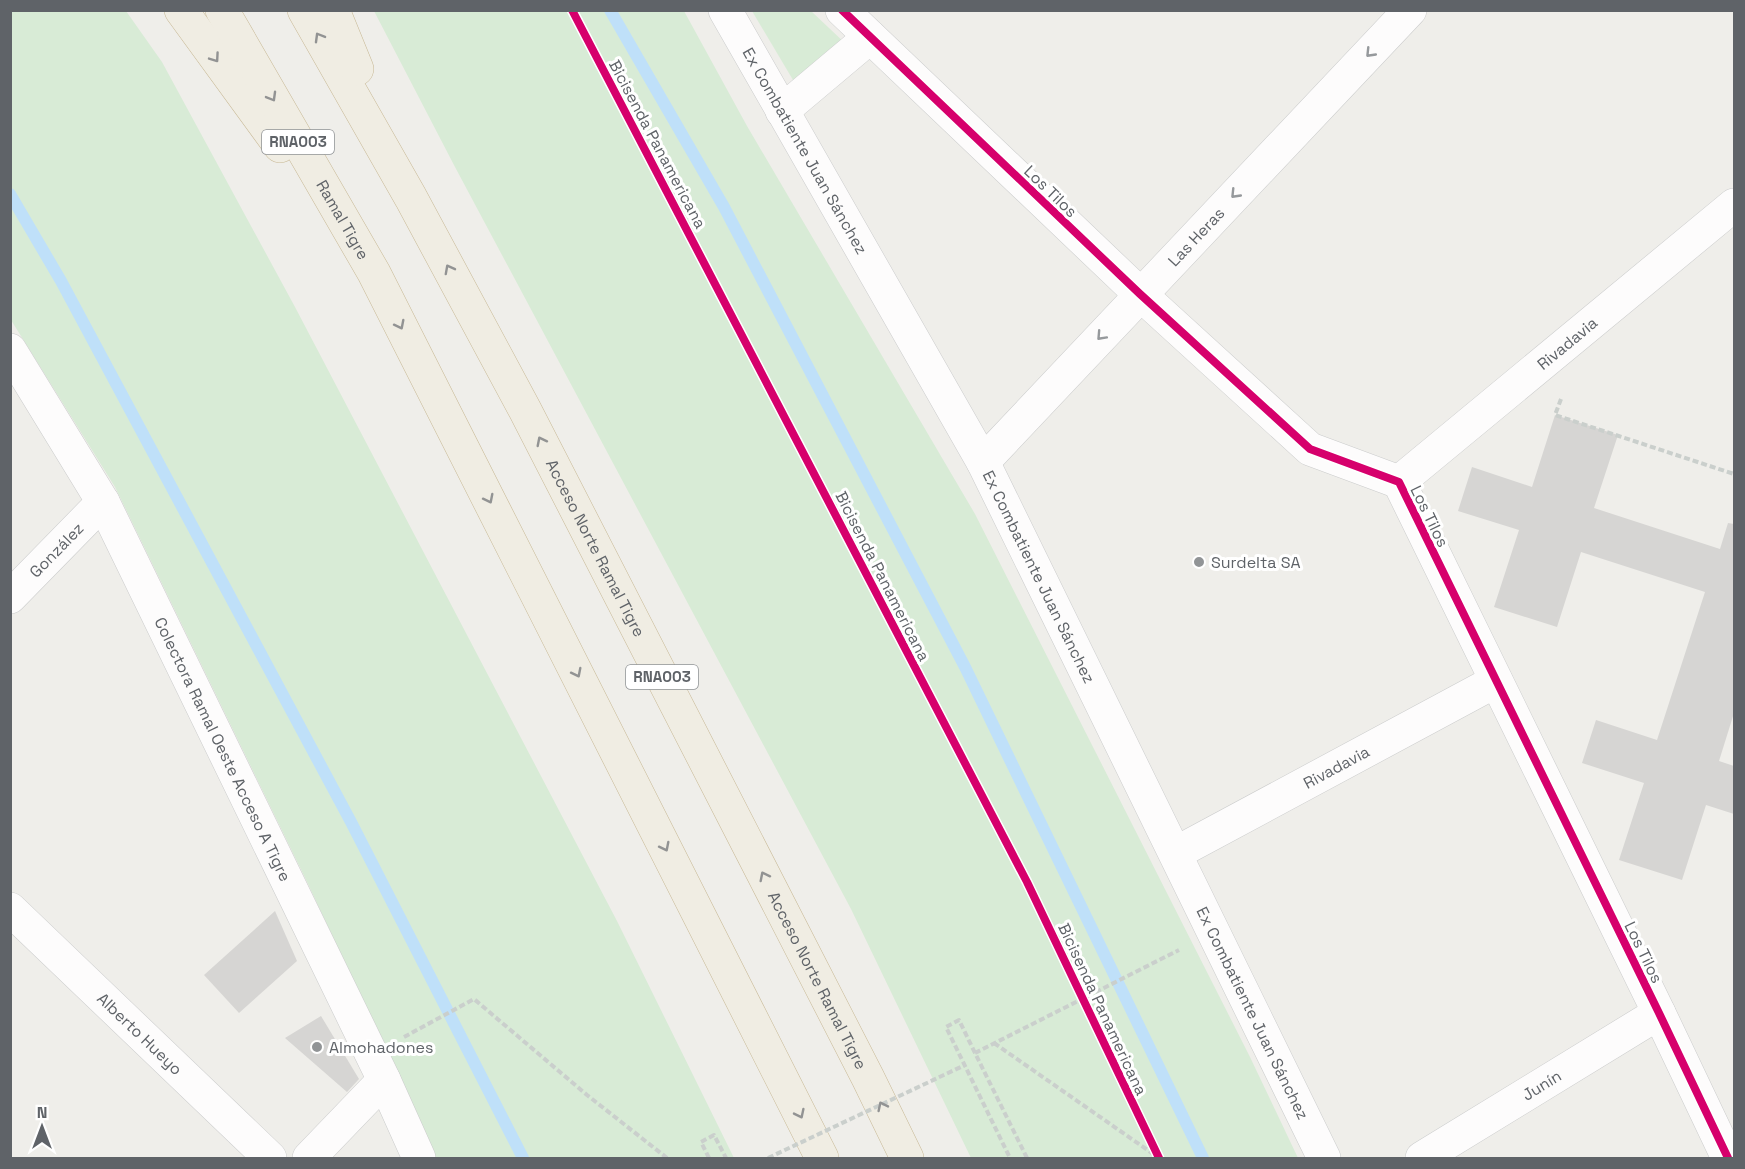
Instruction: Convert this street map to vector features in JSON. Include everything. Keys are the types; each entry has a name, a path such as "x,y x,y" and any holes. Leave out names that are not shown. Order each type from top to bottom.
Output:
{"highway":[{"path":"181,10 374,273"},
{"name":"Ramal Tigre","path":"222,10 374,273"},
{"name":"RNA003","path":"304,10 411,198"},
{"path":"333,10 411,198"},
{"name":"Acceso Norte Ramal Tigre","path":"411,198 525,410 863,1067 907,1158"},
{"name":"RNA003","path":"374,273 822,1158"}],"street":[{"name":"Ex Combatiente Juan Sánchez","path":"725,10 983,462 1324,1158"},
{"name":"Los Tilos","path":"842,10 1140,294 1310,449 1399,482 1728,1158"},
{"name":"Las Heras","path":"983,462 1410,10"},
{"path":"783,111 870,38"},
{"name":"Rivadavia","path":"1399,482 1734,205"},
{"name":"Colectora Ramal Oeste Acceso A Tigre","path":"10,350 103,502 384,1080 419,1158"},
{"name":"González","path":"10,597 103,502"},
{"name":"Rivadavia","path":"1176,853 1496,681"},
{"name":"Alberto Hueyo","path":"10,909 270,1158"},
{"name":"Junín","path":"1422,1158 1659,1013"},
{"path":"326,1152 384,1080"}],"path":[{"path":"1563,394 1555,415 1734,474"},
{"path":"975,1053 1214,932"},
{"path":"433,1021 474,999 587,1095 667,1158"},
{"path":"1010,1158 946,1027 959,1020 1027,1158"},
{"path":"994,1043 1159,1158"},
{"path":"768,1158 964,1065"},
{"path":"709,1158 701,1142 714,1135 726,1158"},
{"path":"1149,1137 1159,1158"}],"green space":[{"path":"11,11 126,11 162,62 295,307 617,921 734,1158 436,1158 308,884 115,487 11,320"},
{"path":"374,11 684,11 747,126 975,514 1250,1057 1298,1158 971,1158 851,909"},
{"path":"752,11 811,11 847,45 796,85"}],"building":[{"path":"1555,415 1618,435 1594,508 1720,549 1728,523 1734,524 1734,713 1719,761 1734,766 1734,814 1706,805 1682,880 1619,860 1644,783 1582,763 1596,720 1657,740 1705,592 1581,552 1557,627 1494,607 1519,530 1458,511 1472,467 1532,487"},
{"path":"275,911 297,961 239,1013 204,975"},
{"name":"Almohadones","path":"321,1016 359,1079 347,1092 285,1038"}],"waterway":[{"path":"610,10 724,207 965,667 1203,1158"},
{"path":"10,194 61,281 351,822 523,1158"}],"cycle path":[{"name":"Bicisenda Panamericana","path":"572,10 1027,882 1159,1158"},
{"path":"842,10 1140,294 1310,449 1399,482 1728,1158"}],"place":[{"name":"Surdelta SA","path":"1199,562"},
{"name":"Almohadones","path":"317,1047"}]}
